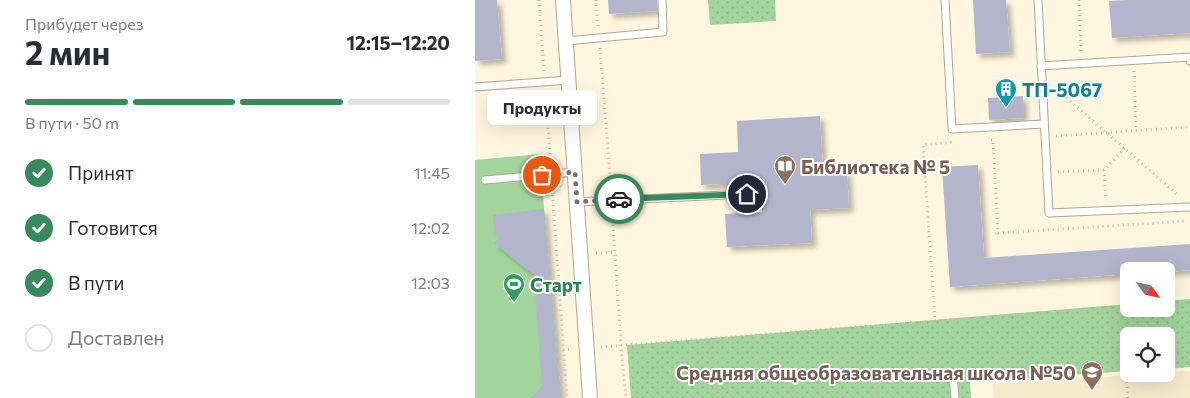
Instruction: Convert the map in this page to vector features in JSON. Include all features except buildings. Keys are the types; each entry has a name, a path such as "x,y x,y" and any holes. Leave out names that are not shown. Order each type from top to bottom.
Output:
{"street":[{"path":"563,0 590,398"}],"lane":[{"path":"566,41 663,32 662,0"},
{"path":"945,0 952,129 1044,124"},
{"path":"1038,0 1049,213 1190,207"},
{"path":"1041,66 1190,57 1190,61"},
{"path":"475,87 569,80"},
{"path":"485,180 575,172"},
{"path":"577,202 747,194"},
{"path":"953,375 955,398"}],"path":[{"path":"539,0 567,398"},
{"path":"1079,0 1081,55"},
{"path":"600,52 626,398"},
{"path":"1133,61 1136,131"},
{"path":"1042,77 1183,199"},
{"path":"1045,137 1190,127"},
{"path":"983,141 993,140 998,233 1190,221"},
{"path":"935,322 923,144 963,142"},
{"path":"1047,173 1104,170 1125,148"},
{"path":"1175,302 1190,301"},
{"path":"563,350 1120,307"},
{"path":"709,339 714,398"},
{"path":"1175,358 1190,357"},
{"path":"879,398 878,381 1120,363"},
{"path":"1128,382 1128,398"}],"shaded area":[{"name":"Средняя общеобразовательная школа №50","path":"1190,371 1190,398 994,398 993,384 1120,376 1120,382 1175,382 1175,372"}],"green space":[{"path":"708,0 775,0 776,21 710,25"},
{"name":"Старт","path":"541,154 544,209 561,398 475,398 475,160"},
{"path":"1190,299 1190,367 1175,368 1175,327 1120,327 1120,372 970,382 971,398 631,398 627,345 1120,305 1120,318 1175,318 1175,300"}],"way so far":[{"path":"542,175 575,172 577,202 619,199"}],"place":[{"name":"ТП-5067","path":"1006,108"},
{"name":"Продукты","path":"542,175"},
{"name":"Библиотека № 5","path":"785,185"},
{"name":"Старт","path":"514,303"},
{"name":"Средняя общеобразовательная школа №50","path":"1092,391"}],"route":[{"path":"619,199 747,194"}]}
